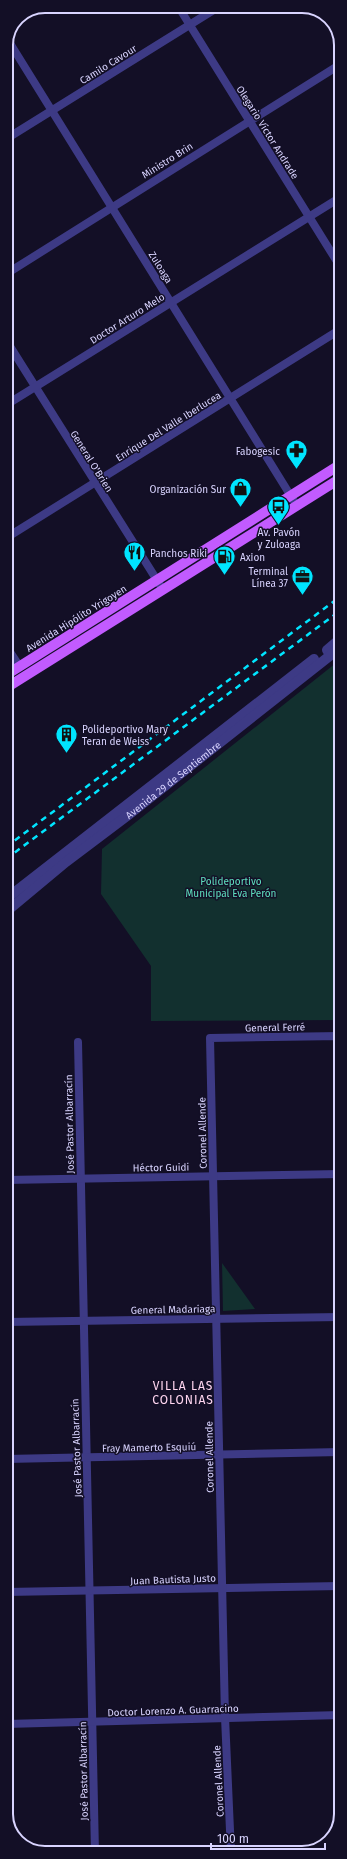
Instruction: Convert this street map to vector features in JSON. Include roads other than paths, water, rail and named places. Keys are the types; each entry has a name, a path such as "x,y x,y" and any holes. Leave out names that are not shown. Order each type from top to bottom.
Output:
{"main road":[{"name":"Avenida Hipólito Yrigoyen","path":"13,671 334,468"},
{"path":"13,684 334,482"}],"street":[{"name":"Olegario Víctor Andrade","path":"182,13 334,257"},
{"name":"Camilo Cavour","path":"13,135 209,13"},
{"name":"Zuloaga","path":"13,48 297,506"},
{"name":"Ministro Brin","path":"13,270 334,68"},
{"name":"Doctor Arturo Melo","path":"13,401 334,201"},
{"name":"Enrique Del Valle Iberlucea","path":"13,534 95,484 334,333"},
{"name":"General O'Brien","path":"13,351 163,590"},
{"name":"Avenida 29 de Septiembre","path":"13,894 334,643"},
{"name":"Avenida 29 de Septiembre","path":"13,906 66,862 127,816 334,653"},
{"path":"13,656 20,667"},
{"name":"General Ferré","path":"210,1038 334,1036"},
{"name":"Coronel Allende","path":"210,1038 225,1717 231,1846"},
{"name":"José Pastor Albarracín","path":"78,1042 95,1846"},
{"name":"Héctor Guidi","path":"13,1180 334,1174"},
{"name":"General Madariaga","path":"13,1322 334,1317"},
{"name":"Fray Mamerto Esquiú","path":"13,1459 219,1456 334,1452"},
{"name":"Juan Bautista Justo","path":"13,1592 334,1586"},
{"name":"Doctor Lorenzo A. Guarracino","path":"13,1724 92,1723 225,1717 334,1715"}],"railway":[{"path":"13,842 334,601"},
{"path":"13,854 334,615"}],"place":[{"name":"Fabogesic","path":"296,470"},
{"name":"Organización Sur","path":"241,508"},
{"name":"Av. Pavón y Zuloaga","path":"279,526"},
{"name":"Panchos Riki","path":"135,572"},
{"name":"Axion","path":"224,576"},
{"name":"Terminal Línea 37","path":"303,596"},
{"name":"Polideportivo Mary Teran de Weiss","path":"66,754"}],"district":[{"name":"VILLA LAS COLONIAS","path":"183,1393"}],"park label":[{"name":"Polideportivo Municipal Eva Perón","path":"231,886"}]}
